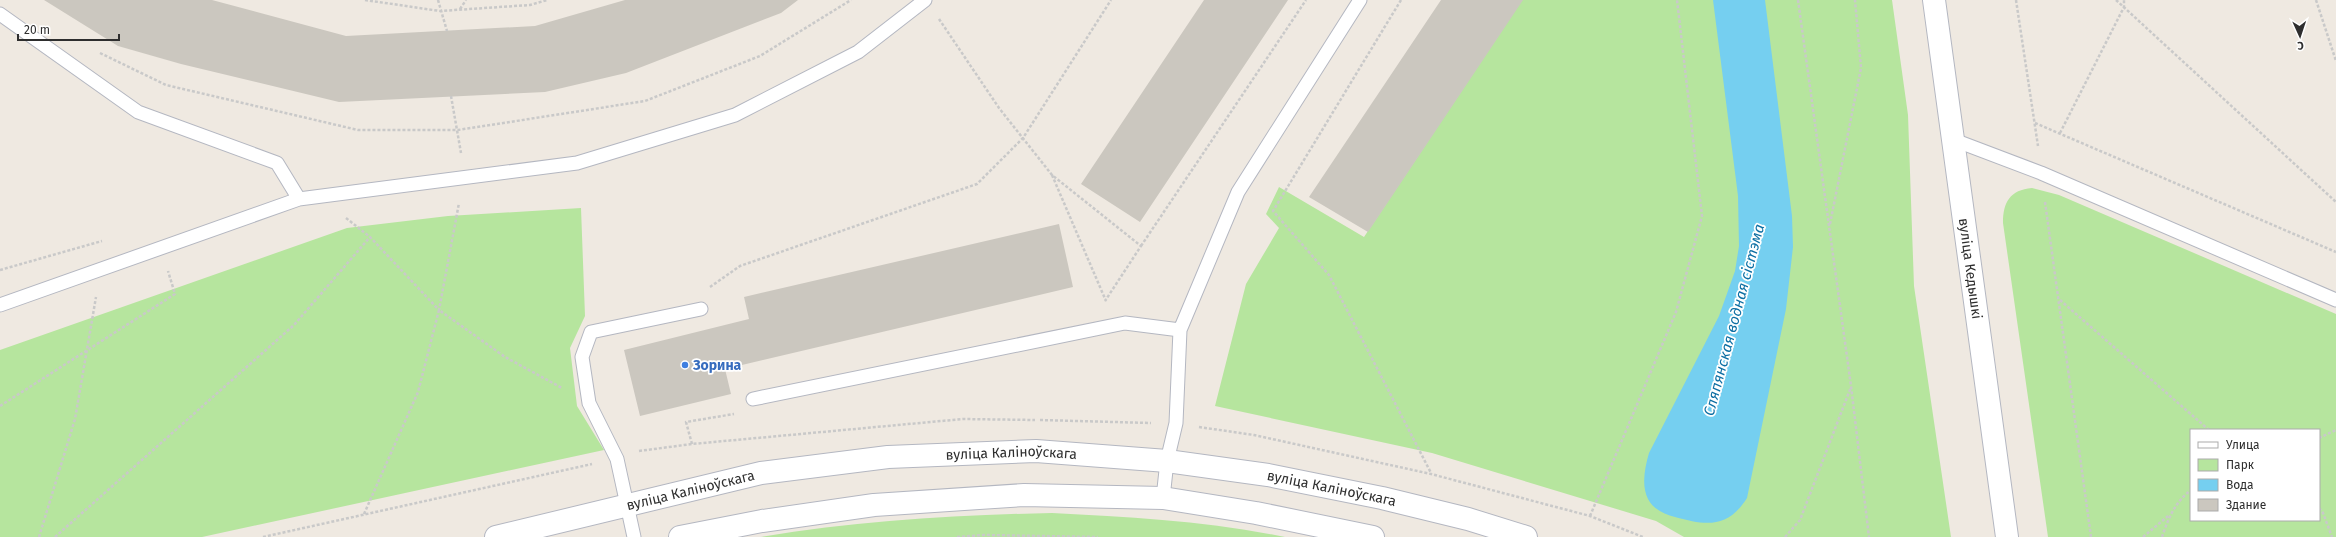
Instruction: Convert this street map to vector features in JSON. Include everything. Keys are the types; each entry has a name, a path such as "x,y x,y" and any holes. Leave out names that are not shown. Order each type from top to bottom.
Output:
{"main road":[{"name":"вуліца Кедышкі","path":"1934,0 2007,537"},
{"name":"вуліца Каліноўскага","path":"496,537 628,503 761,473 888,457 1036,451 1167,461 1268,475 1382,498 1468,519 1526,537"},
{"path":"680,537 762,521 874,505 1024,495 1163,498 1256,513 1373,537"}],"lane":[{"path":"0,305 299,198 577,163 735,115 858,52 925,0"},
{"path":"1163,498 1167,461 1176,423 1180,330 1238,192 1360,0"},
{"path":"0,14 138,112 277,163 299,198"},
{"path":"1954,140 2041,173 2336,300"},
{"path":"634,537 618,458 589,403 582,357 591,332 700,309"},
{"path":"753,399 1125,323 1180,330"}],"path":[{"path":"365,0 440,11 530,5 547,0"},
{"path":"438,0 447,31"},
{"path":"460,9 466,0"},
{"path":"94,50 166,85 358,130 458,130 645,101 760,56 851,0"},
{"path":"708,288 740,266 977,184 1023,138 1111,0"},
{"path":"1098,303 1106,301 1141,246 1306,0"},
{"path":"1400,0 1273,211 1329,274 1431,474"},
{"path":"1590,516 1676,312 1702,216 1677,0"},
{"path":"1798,0 1851,386 1869,537"},
{"path":"1829,227 1861,68 1855,0"},
{"path":"2116,0 2336,202"},
{"path":"2060,133 2124,7 2124,0"},
{"path":"2316,0 2336,61"},
{"path":"954,41 999,108 1052,175 1141,246"},
{"path":"364,514 418,392 439,310 464,177 458,130 451,96"},
{"path":"2036,123 2336,252"},
{"path":"1052,175 1106,301 1125,323"},
{"path":"343,215 370,237 439,310 505,358"},
{"path":"55,537 294,325 370,237"},
{"path":"0,406 175,294 161,248"},
{"path":"39,537 75,419 101,269"},
{"path":"2091,537 2060,300 2208,429"},
{"path":"1785,537 1800,520 1851,386"},
{"path":"692,444 686,422 737,414 753,399"},
{"path":"2320,438 2336,430"},
{"path":"2143,537 2169,516 2184,495 2190,491"},
{"path":"2320,509 2323,513 2332,537"},
{"path":"2162,537 2169,516"},
{"path":"957,537 984,535 1098,537"}],"green space":[{"path":"1522,0 1892,0 1908,115 1914,286 1951,537 1684,537 1656,521 1432,453 1215,406 1246,284 1279,228 1266,214 1279,187 1364,237"},
{"path":"2032,188 2059,195 2336,314 2336,537 2048,537 2003,223 2006,203 2013,194 2018,191"},
{"path":"581,208 585,316 570,348 577,406 604,450 202,537 0,537 0,350 347,228 448,216"},
{"path":"1052,513 1198,523 1285,537 761,537 797,531 869,523 979,515"}],"water":[{"name":"Сляпянская водная сістэма","path":"1713,0 1765,0 1792,216 1793,247 1786,309 1747,498 1740,508 1724,520 1707,523 1671,516 1659,511 1650,503 1646,494 1644,482 1649,453 1719,316 1735,271 1739,246 1738,196"}],"building":[{"path":"44,0 212,0 346,36 535,26 625,0 798,0 781,13 626,73 545,92 339,102 181,64 118,46"},
{"path":"1204,0 1288,0 1140,222 1081,184"},
{"path":"1441,0 1523,0 1368,232 1309,197"},
{"path":"1059,224 1073,287 725,369 731,394 640,416 624,350 749,319 744,297"}],"place":[{"name":"Зорина","path":"685,365"}]}
